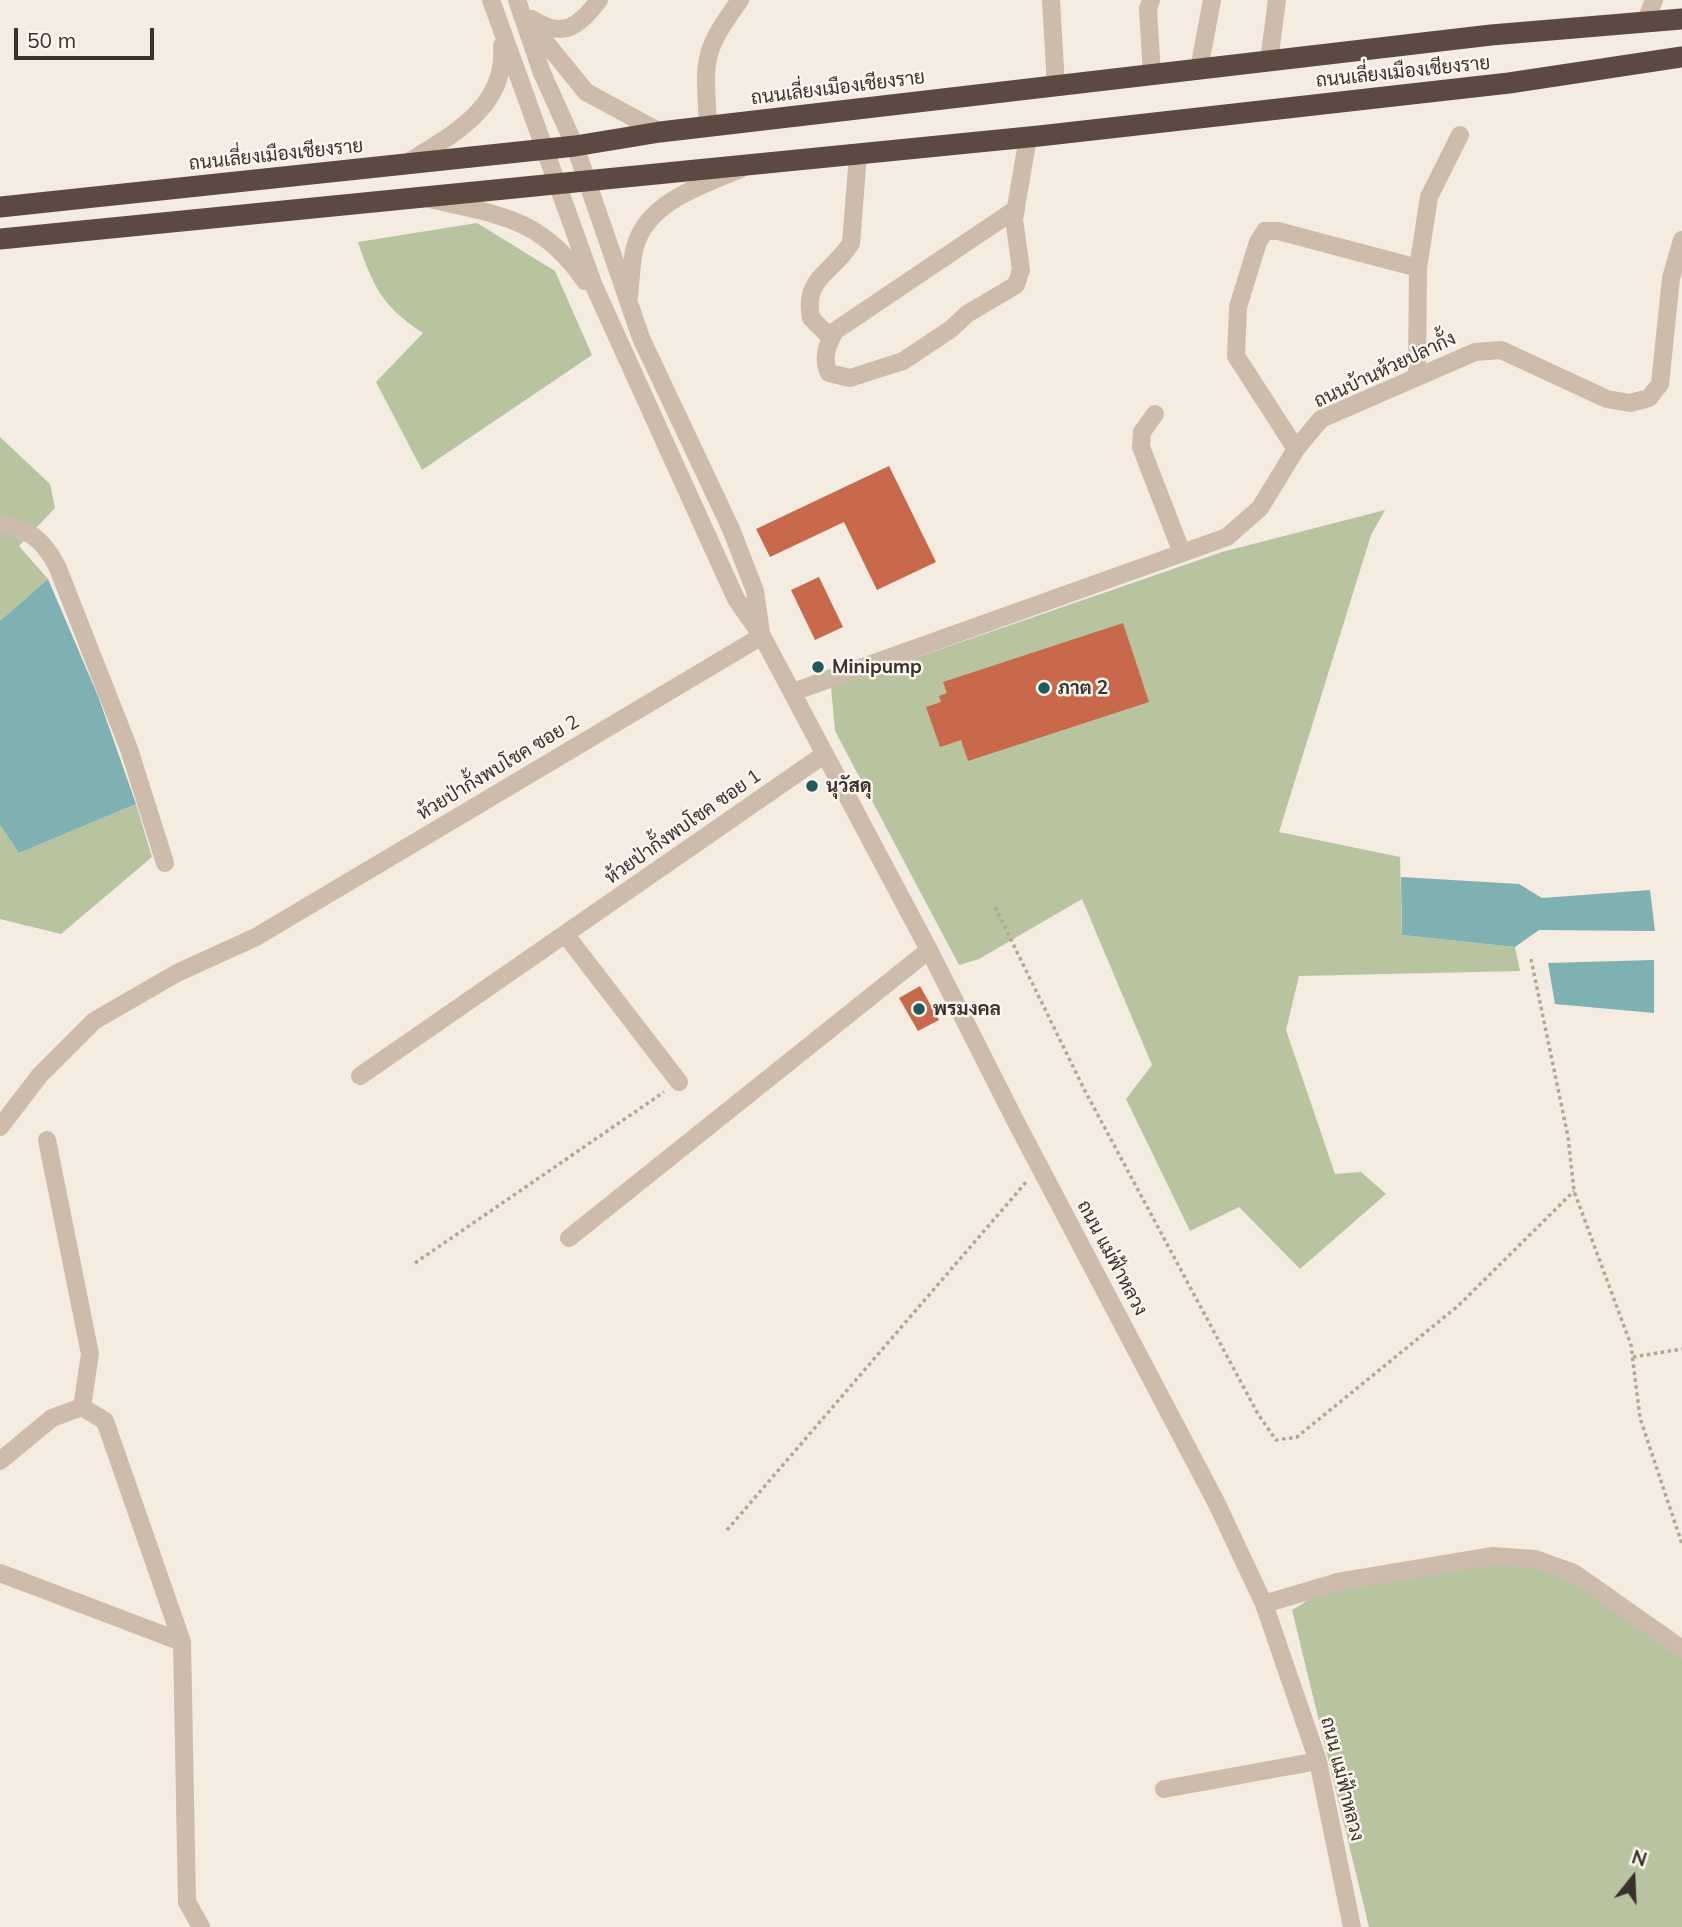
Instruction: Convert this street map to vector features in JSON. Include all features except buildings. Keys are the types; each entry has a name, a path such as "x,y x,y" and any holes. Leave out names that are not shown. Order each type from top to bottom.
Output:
{"highway":[{"name":"ถนนเลี่ยงเมืองเชียงราย","path":"0,206 575,146 708,126 1491,35 1682,19"},
{"name":"ถนนเลี่ยงเมืองเชียงราย","path":"0,239 428,199 1028,137 1509,83 1682,57"}],"street":[{"path":"491,0 603,307 736,599 762,636"},
{"path":"519,5 548,29 557,31 587,17 600,0"},
{"path":"708,126 705,60 709,46 740,0"},
{"path":"1051,0 1056,86"},
{"path":"1151,0 1148,9 1153,75"},
{"path":"1199,69 1212,0"},
{"path":"1269,61 1277,0"},
{"path":"1645,23 1654,0"},
{"path":"519,5 586,92 660,132"},
{"path":"519,5 542,73 575,146 641,338 731,529 755,591 762,636"},
{"path":"404,165 469,124 491,98 504,65 501,26"},
{"path":"1657,60 1682,64"},
{"path":"1417,375 1418,268 1429,197 1460,135"},
{"path":"1016,209 835,331 825,363 829,373 850,378 903,362 951,329 967,314 1016,285 1021,270 1014,228 1028,137"},
{"path":"831,338 811,318 811,293 814,282 845,253 851,243 858,155"},
{"path":"628,301 635,247 644,226 674,200 750,165"},
{"path":"428,199 518,220 548,237 571,261 603,307"},
{"path":"1296,449 1236,356 1238,307 1258,242 1265,231 1278,231 1418,268"},
{"name":"ถนนบ้านห้วยปลากั้ง","path":"793,692 1227,537 1260,508 1296,449 1321,419 1475,352 1501,351 1607,400 1630,403 1649,398 1660,384 1671,278 1682,240"},
{"path":"1154,414 1142,432 1141,447 1182,553"},
{"path":"0,524 27,531 46,545 57,566 129,749 165,863"},
{"name":"ถนน แม่ฟ้าหลวง","path":"762,636 929,950 1216,1502 1264,1604 1318,1761 1352,1927"},
{"name":"ห้วยป่ากั้งพบโชค ซอย 2","path":"0,1128 40,1074 94,1021 177,972 256,937 762,636"},
{"name":"ห้วยป่ากั้งพบโชค ซอย 1","path":"360,1076 825,754"},
{"path":"565,934 680,1082"},
{"path":"569,1238 929,950"},
{"path":"47,1140 90,1354 82,1407"},
{"path":"0,1461 52,1418 82,1407"},
{"path":"82,1407 105,1421 182,1643 187,1902 194,1923"},
{"path":"1264,1604 1338,1582 1493,1556 1535,1559 1574,1573 1682,1649"},
{"path":"0,1573 182,1643"},
{"path":"1164,1788 1318,1761"}],"path":[{"path":"995,907 1090,1101 1258,1414 1276,1440 1297,1437 1458,1306 1574,1191"},
{"path":"1531,959 1568,1137 1574,1191 1631,1345 1640,1418 1682,1544"},
{"path":"415,1263 680,1082"},
{"path":"727,1530 1040,1167"},
{"path":"1633,1357 1682,1349"}],"green space":[{"path":"477,223 555,271 592,355 422,470 376,382 423,333 398,314 381,295 358,242"},
{"path":"0,437 50,484 55,508 19,546 48,579 0,621"},
{"path":"1385,510 1371,535 1279,832 1400,857 1402,935 1515,947 1520,971 1299,976 1286,1030 1335,1174 1361,1172 1386,1194 1300,1269 1239,1207 1190,1231 1126,1099 1152,1065 1082,899 979,959 959,965 835,731 831,687 1222,552"},
{"path":"136,804 152,857 61,934 0,919 0,825 19,853"},
{"path":"1535,1559 1682,1649 1682,1927 1369,1927 1292,1610 1338,1582"}],"water":[{"path":"48,579 98,696 136,804 19,853 0,825 0,621"},
{"path":"1401,877 1519,884 1542,898 1650,890 1655,931 1539,930 1515,947 1402,935"},
{"path":"1654,960 1654,1013 1555,1004 1548,963"}],"place":[{"name":"Minipump","path":"818,667"},
{"name":"ภาต 2","path":"1044,688"},
{"name":"นุวัสดุ","path":"812,786"},
{"name":"พรมงคล","path":"919,1009"}]}
